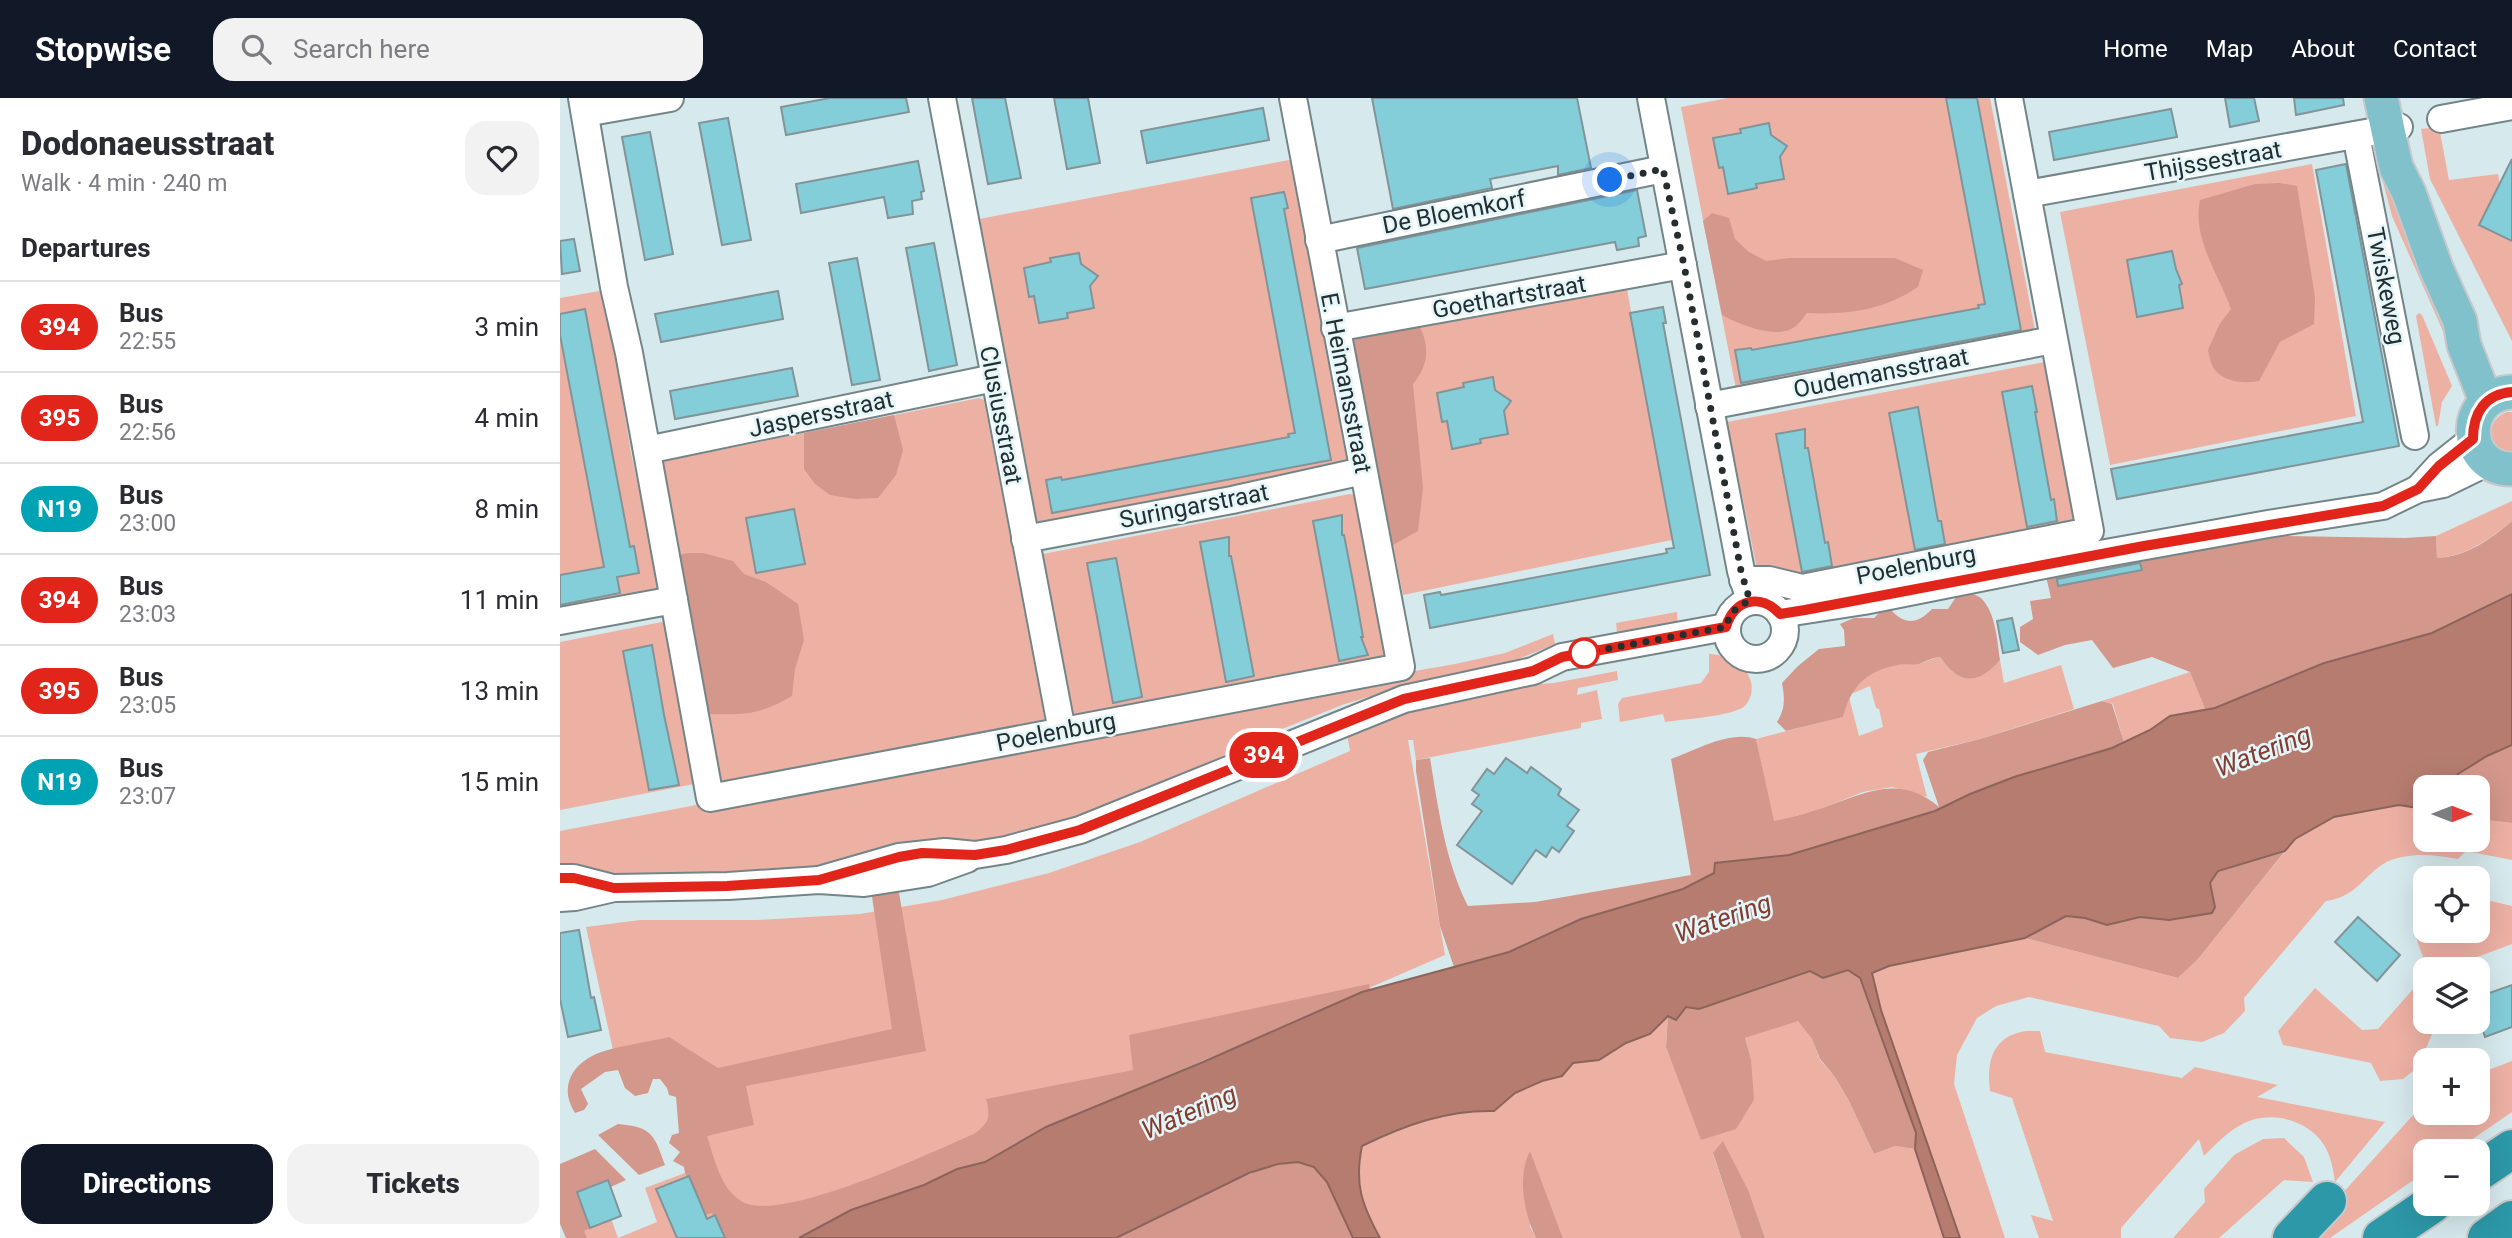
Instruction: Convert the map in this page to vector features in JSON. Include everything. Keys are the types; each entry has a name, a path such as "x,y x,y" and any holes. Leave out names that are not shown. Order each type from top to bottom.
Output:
{"highway":[{"path":"2490,1164 2512,1149"},
{"path":"2292,1238 2326,1200"},
{"path":"2382,1238 2414,1216"},
{"path":"2487,1238 2512,1220"}],"main road":[{"name":"Twiskeweg","path":"2383,117 2436,268 2460,321 2485,348 2502,395"},
{"path":"2491,456 2473,425 2477,412 2502,395"}],"street":[{"path":"560,621 674,600 629,353 614,287 584,106 670,98"},
{"name":"Clusiusstraat","path":"942,98 1062,731"},
{"name":"E. Heimansstraat","path":"1293,98 1401,667"},
{"path":"1651,98 1746,591 1743,603 1731,613 1728,635 1741,656 1757,660 1774,653 1782,626 1766,603 1746,591"},
{"path":"2009,98 2053,340"},
{"path":"2441,120 2512,106"},
{"name":"Thijssestraat","path":"2027,194 2383,117"},
{"name":"Twiskeweg","path":"2383,117 2415,436"},
{"name":"De Bloemkorf","path":"1319,240 1663,169"},
{"name":"Goethartstraat","path":"1335,328 1684,265"},
{"name":"Oudemansstraat","path":"1709,406 2053,340"},
{"name":"Poelenburg","path":"1746,591 1754,578 1802,588 2090,531 2053,340"},
{"name":"Jaspersstraat","path":"647,450 994,378"},
{"name":"Poelenburg","path":"1782,626 1864,601 2095,555 2383,506 2418,489 2439,466 2491,456"},
{"name":"Suringarstraat","path":"1024,539 1232,500 1363,471"},
{"name":"Poelenburg","path":"674,600 710,798 1401,667"},
{"path":"560,898 614,888 727,886 819,880 864,883 939,870 975,855 1006,850 1080,830 1404,699 1533,671 1562,657 1728,635"},
{"path":"560,878 574,878 614,888"}],"shaded area":[{"path":"1728,98 1990,98 2036,335 1737,394 1681,107"},
{"path":"2439,127 2449,180 2498,174 2500,184 2479,225 2512,241 2512,341 2430,179 2421,129"},
{"path":"2373,144 2382,144 2458,365 2392,216"},
{"path":"1289,160 1294,165 1353,464 1035,529 976,226 979,219"},
{"path":"2312,164 2356,416 2110,465 2060,212"},
{"path":"2280,183 2297,186 2315,297 2314,324 2280,342 2259,381 2233,381 2217,372 2211,363 2208,350 2219,325 2231,309 2203,242 2200,200 2255,184"},
{"path":"1712,213 1729,218 1735,239 1749,252 1766,261 1789,258 1895,258 1923,270 1918,287 1879,306 1851,312 1807,313 1796,326 1784,331 1765,331 1746,326 1722,315 1703,221"},
{"path":"1625,278 1672,540 1403,595 1350,332"},
{"path":"605,290 631,453 663,598 560,618 560,298"},
{"path":"2419,313 2452,386 2442,402 2438,426 2416,316"},
{"path":"1400,322 1420,327 1425,342 1424,364 1413,384 1423,488 1418,531 1393,545 1350,332"},
{"path":"2050,361 2081,529 1793,574 1757,569 1727,422"},
{"path":"979,398 984,400 1045,720 720,783 660,462"},
{"path":"2507,412 2512,412 2512,453 2497,446 2492,434 2495,421"},
{"path":"894,415 903,450 896,475 878,498 855,499 830,495 815,484 804,469 804,433"},
{"path":"1350,494 1358,495 1389,655 1070,719 1038,555"},
{"path":"2512,501 2512,521 2504,528 2468,550 2437,558 2436,536"},
{"path":"2512,521 2512,594 2432,633 2324,662 2215,708 2205,709 2190,672 2152,657 2113,668 2092,640 2065,645 2038,655 2020,642 2020,627 2033,619 2030,601 2051,598 2043,563 2226,535 2405,538 2436,536 2437,558 2468,551"},
{"path":"703,553 733,561 744,574 766,582 798,604 804,640 795,669 792,696 770,707 751,712 708,714 678,555"},
{"path":"1965,592 1981,598 1990,611 1995,627 2000,660 1984,674 1969,679 1962,677 1954,673 1940,657 1917,665 1898,665 1877,671 1861,682 1850,697 1843,717 1786,731 1777,722 1784,704 1782,683 1819,649 1845,646 1844,630 1840,624 1854,618 1874,618 1880,612 1890,609 1900,618 1916,620 1932,609 1948,609 1956,597"},
{"path":"1677,612 1678,629 1617,632 1616,623"},
{"path":"667,621 699,783 560,810 560,642"},
{"path":"1553,634 1555,644 1497,668 1397,688 1342,705 1277,731 1088,816 1008,836 821,870 644,877 560,871 560,831 1204,708 1455,664 1505,653"},
{"path":"1709,654 1733,660 1746,671 1752,686 1751,695 1744,707 1725,714 1693,719 1665,722 1663,714 1620,722 1618,704 1622,698 1701,683 1709,672"},
{"path":"1940,657 1954,673 1969,679 1984,674 2000,660 2004,683 2061,665 2074,709 1980,739 1916,754 1927,797 1892,787 1863,792 1818,810 1773,822 1756,739 1842,717 1849,697 1859,736 1883,727 1870,686 1851,694 1855,688 1866,677 1887,667 1919,664"},
{"path":"1617,671 1618,680 1578,688 1577,695 1597,690 1602,719 1581,723 1581,728 1416,760 1413,740 1408,740 1445,955 792,1238 737,1238 659,1045 613,1050 586,927 640,920 757,920 860,914 942,900 1049,873 1140,842 1350,751 1347,734 1386,714 1515,686 1554,683"},
{"path":"2190,672 2205,709 2170,716 2150,730 2124,742 2113,704 2102,701"},
{"path":"2102,701 2112,704 2124,742 2112,748 1970,794 1935,811 1899,822 1789,855 1747,859 1714,872 1683,889 1581,919 1509,952 1454,967 1440,926 1416,760 1430,758 1448,852 1468,906 1535,902 1691,875 1671,759 1713,742 1735,737 1756,739 1774,821 1863,793 1894,788 1924,796 1939,807 1923,760 1928,752 1980,739"},
{"path":"2512,745 2512,823 2490,820 2490,775 2457,775 2485,757"},
{"path":"2399,805 2413,807 2413,852 2465,852 2458,859 2416,855 2391,860 2382,864 2347,894 2326,901 2244,998 2245,1011 2224,1033 2202,1042 2170,1038 2159,1026 2029,997 1996,1006 1977,1018 1957,1055 1954,1084 2005,1238 1960,1238 1881,1010 1872,974 1888,966 2025,938 2178,978 2198,959 2295,839 2334,817"},
{"path":"2490,820 2512,823 2512,860 2471,852 2490,852"},
{"path":"2285,851 2198,959 2178,978 2025,938 2066,916 2085,918 2107,925 2140,917 2169,920 2212,913 2215,907 2210,883 2218,871"},
{"path":"898,887 926,1051 746,1086 754,1125 707,1136 723,1180 741,1201 760,1206 821,1195 892,1169 974,1134 988,1119 986,1099 1133,1070 1129,1035 1369,984 1370,990 1046,1127 985,1162 957,1169 924,1185 851,1210 799,1238 722,1238 712,1213 701,1216 684,1167 673,1161 680,1152 669,1143 672,1135 679,1133 676,1097 669,1095 660,1079 653,1079 648,1093 635,1096 625,1088 618,1070 605,1072 581,1089 588,1104 584,1110 575,1113 568,1096 573,1073 585,1060 610,1050 669,1037 718,1068 892,1029 871,890"},
{"path":"2490,901 2512,906 2512,944 2477,957 2423,957 2418,943 2490,943"},
{"path":"1848,970 1859,978 1916,1133 1915,1149 1895,1146 1874,1154 1848,1099 1798,1021 1745,1038 1751,1059 1754,1100 1736,1129 1701,1140 1666,1047 1668,1016 1686,1007 1699,1009 1810,971 1823,978"},
{"path":"2315,988 2362,1030 2378,1029 2413,989 2413,1034 2432,1034 2426,1048 2413,1048 2413,1071 2403,1079 2380,1081 2371,1063 2283,1045 2278,1031"},
{"path":"1668,1016 1666,1047 1702,1140 1751,1059 1745,1038 1798,1020 1812,1039 1820,1060 1835,1077 1848,1099 1874,1154 1895,1146 1915,1149 1944,1238 1765,1238 1749,1192 1713,1154 1741,1238 1563,1238 1530,1152 1530,1227 1536,1238 1380,1238 1362,1194 1359,1172 1362,1146 1426,1120 1459,1113 1494,1111 1515,1093 1542,1081 1562,1076 1573,1063 1599,1060 1626,1043 1650,1034"},
{"path":"2026,1031 2040,1031 2045,1052 2182,1078 2195,1067 2278,1085 2257,1097 2385,1122 2335,1182 2326,1149 2310,1130 2282,1118 2252,1120 2232,1130 2204,1156 2199,1139 2121,1228 2121,1238 2039,1238 2031,1215 2053,1221 2012,1098 1990,1091 1989,1080 1991,1060 1999,1044 2006,1038"},
{"path":"2512,1061 2512,1112 2473,1139 2413,1139 2413,1180 2330,1238 2302,1238 2413,1115 2413,1125 2490,1125 2490,1069"},
{"path":"618,1124 639,1127 650,1134 665,1165 639,1175 598,1135"},
{"path":"2284,1138 2304,1157 2313,1182 2284,1180 2219,1238 2173,1238 2205,1202 2204,1189 2234,1155 2263,1139"},
{"path":"1723,1141 1749,1192 1765,1238 1741,1238 1713,1153"},
{"path":"595,1149 626,1180 593,1195 605,1221 584,1231 587,1238 566,1238 560,1224 560,1164"},
{"path":"1530,1151 1563,1238 1536,1238 1532,1228 1525,1207 1523,1183"},
{"path":"1298,1162 1314,1167 1327,1182 1353,1238 1116,1238 1250,1174 1285,1163"},
{"path":"685,1173 701,1216 712,1212 722,1238 618,1238 657,1222 645,1188"},
{"path":"605,1221 612,1221 618,1238 587,1238 583,1231"}],"water":[{"name":"Watering","path":"2512,594 2512,745 2487,756 2457,775 2413,775 2413,807 2399,805 2334,817 2295,839 2285,851 2218,871 2210,883 2215,907 2212,913 2169,920 2140,917 2107,925 2085,918 2066,916 2025,938 1889,966 1872,973 1881,1010 1960,1238 1944,1238 1915,1149 1916,1133 1860,978 1848,970 1823,978 1810,971 1699,1009 1686,1007 1676,1020 1668,1016 1650,1034 1626,1043 1599,1060 1573,1063 1562,1076 1542,1081 1515,1093 1494,1111 1459,1113 1426,1120 1362,1146 1359,1172 1361,1194 1380,1238 1353,1238 1327,1182 1314,1167 1298,1162 1278,1164 1249,1173 1116,1238 799,1238 851,1210 924,1185 957,1169 985,1162 1046,1127 1362,992 1509,952 1581,919 1683,889 1714,873 1715,863 1789,855 1935,811 2014,777 2112,748 2150,730 2170,716 2215,708 2324,663 2432,633"}],"building":[{"path":"830,98 906,98 909,112 786,135 781,107"},
{"path":"972,98 1005,98 1021,178 988,184"},
{"path":"1054,98 1088,98 1100,163 1067,169"},
{"path":"1372,98 1577,98 1591,168 1558,175 1558,166 1490,179 1492,188 1393,209"},
{"path":"1946,98 1977,98 2021,330 1741,383 1735,350 1752,350 1979,308 1978,305 1985,304"},
{"path":"2225,98 2254,98 2259,121 2230,127"},
{"path":"2294,98 2343,98 2344,105 2296,115"},
{"path":"1263,108 1269,140 1147,163 1141,131"},
{"path":"2171,109 2177,137 2054,160 2049,132"},
{"path":"728,118 751,240 722,245 699,123"},
{"path":"1769,123 1771,135 1787,146 1780,157 1784,179 1756,184 1757,188 1728,194 1723,167 1719,168 1713,138 1741,133 1740,129"},
{"path":"650,132 673,254 645,260 622,137"},
{"path":"2512,159 2512,241 2479,225"},
{"path":"918,161 924,191 921,192 922,199 912,201 913,214 888,218 884,197 801,213 796,184"},
{"path":"2346,164 2399,446 2117,499 2111,469 2363,422 2316,170"},
{"path":"1637,190 1646,236 1638,238 1639,246 1617,250 1615,242 1365,289 1357,248"},
{"path":"1284,192 1288,208 1284,209 1331,460 1052,513 1046,480 1061,477 1062,480 1289,437 1288,434 1295,433 1251,198"},
{"path":"574,239 580,271 562,274 560,241"},
{"path":"934,243 957,365 929,371 906,248"},
{"path":"2172,251 2182,284 2179,285 2183,308 2137,317 2127,260"},
{"path":"1079,253 1081,264 1098,276 1090,286 1094,308 1067,313 1068,318 1039,323 1034,296 1029,297 1024,268 1051,262 1050,258"},
{"path":"857,258 880,380 852,385 829,263"},
{"path":"778,291 783,319 661,342 655,314"},
{"path":"1663,307 1666,323 1663,323 1710,575 1430,628 1424,595 1440,592 1441,595 1667,553 1666,549 1674,548 1630,313"},
{"path":"585,309 630,547 634,546 639,573 617,577 620,593 560,605 560,575 604,567 560,335 560,314"},
{"path":"792,368 798,396 675,419 670,391"},
{"path":"1493,377 1495,390 1511,401 1504,411 1508,434 1480,439 1481,443 1452,449 1447,421 1442,422 1437,393 1464,387 1463,383"},
{"path":"2032,386 2057,521 2027,527 2002,392"},
{"path":"1918,407 1938,521 1941,521 1945,544 1915,550 1889,413"},
{"path":"1805,429 1805,448 1808,448 1825,543 1828,542 1832,566 1802,572 1776,434"},
{"path":"794,509 805,564 756,573 746,518"},
{"path":"1342,515 1342,535 1355,592 1361,637 1368,655 1339,661 1313,521"},
{"path":"1229,537 1229,556 1254,676 1226,682 1200,542"},
{"path":"1116,558 1142,697 1113,703 1087,563"},
{"path":"2140,563 2142,570 2058,586 2057,579"},
{"path":"2012,618 2019,650 2003,653 1997,621"},
{"path":"652,645 679,785 649,790 623,651"},
{"path":"1506,758 1527,773 1531,767 1561,789 1558,795 1579,810 1567,826 1574,831 1559,852 1552,847 1546,857 1536,850 1512,884 1457,845 1482,811 1472,804 1479,795 1472,790 1487,769 1494,774"},
{"path":"2358,917 2400,955 2377,981 2335,942"},
{"path":"579,930 591,998 594,997 601,1030 568,1037 560,999 560,933"},
{"path":"2512,985 2512,1027 2485,1037 2484,1034 2490,1034 2490,993"},
{"path":"689,1176 707,1219 715,1215 725,1238 677,1238 656,1189"},
{"path":"608,1180 621,1216 590,1228 577,1192"}],"bus line":[{"name":"394","path":"560,878 574,878 614,888 727,886 819,880 871,864 922,853 975,855 1006,850 1080,830 1404,699 1533,671 1562,657 1726,627 1731,613 1750,601 1774,606 1780,614 1864,601 2144,546 2383,506 2418,489 2439,466 2473,439 2477,412 2486,401 2512,392"}],"route":[{"path":"1584,653 1726,627 1731,613 1750,601 1741,571 1684,265 1663,169 1610,180"}]}
